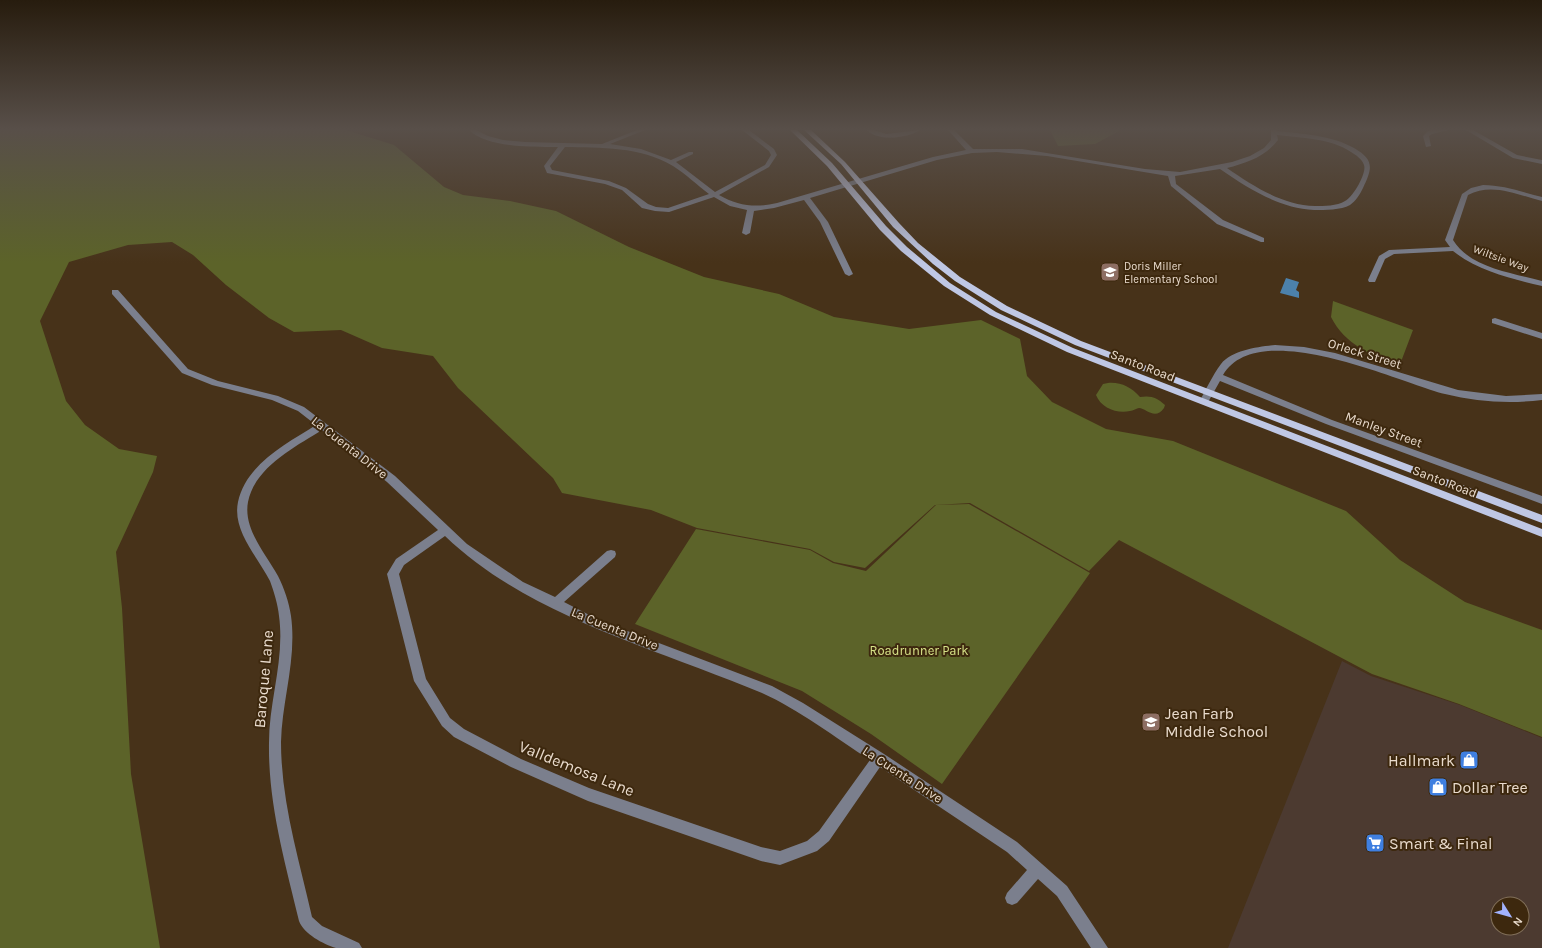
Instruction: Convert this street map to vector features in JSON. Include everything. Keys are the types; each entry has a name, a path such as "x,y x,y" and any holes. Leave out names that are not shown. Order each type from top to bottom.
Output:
{"main road":[{"name":"Santo Road","path":"839,174 882,227 914,260 969,300 1004,322 1204,402 1542,533"},
{"name":"Santo Road","path":"852,174 896,226 924,254 977,293 1014,315 1038,326 1542,519"}],"street":[{"path":"562,174 607,182 624,189 645,206 655,209 675,209 714,195 753,174"},
{"path":"687,174 714,195 730,204 751,208 776,206 881,174"},
{"path":"1171,174 1174,185 1214,217 1261,240"},
{"path":"1233,174 1264,195 1295,206 1324,208 1340,206 1350,202 1367,174"},
{"path":"1455,249 1450,243 1449,237 1465,194 1468,192 1477,188 1494,188 1539,198"},
{"path":"806,197 824,222 849,274"},
{"path":"746,233 751,208"},
{"path":"1372,280 1382,258 1392,252 1455,249"},
{"name":"Wiltsie Way","path":"1455,249 1480,264 1542,284"},
{"name":"La Cuenta Drive","path":"115,292 185,371 215,383 275,398 301,409 391,479 444,531 463,547 519,585 597,624 768,690 799,707 879,758 1012,846 1062,891 1100,948"},
{"path":"1494,321 1542,336"},
{"name":"Orleck Street","path":"1204,402 1226,364 1253,350 1276,348 1297,349 1329,354 1407,380 1446,391 1480,397 1512,400 1542,397"},
{"name":"Manley Street","path":"1219,377 1329,422 1542,500"},
{"name":"Baroque Lane","path":"322,426 275,455 259,472 246,492 243,502 245,527 274,580 285,616 286,647 275,740 278,798 306,921 317,931 354,948"},
{"name":"Valldemosa Lane","path":"444,531 400,562 393,574 420,681 446,722 465,737 516,763 588,794 761,854 780,858 812,846 824,836 879,758"},
{"path":"556,603 610,554"},
{"path":"1012,898 1037,869"}],"shaded area":[{"path":"1342,661 1371,676 1460,705 1542,738 1542,948 1228,948"}],"green space":[{"path":"0,174 429,174 444,187 463,195 510,201 556,211 629,247 704,277 779,294 834,317 909,329 981,320 1020,339 1027,376 1052,402 1106,429 1173,441 1346,511 1400,560 1465,602 1542,630 1542,737 1459,704 1372,674 1119,540 1089,571 970,503 935,505 865,568 834,562 810,549 697,528 651,510 562,493 553,478 458,388 433,356 382,348 341,330 294,332 269,318 226,285 193,255 172,242 128,245 69,262 40,321 66,401 85,425 119,449 157,456 153,472 116,552 122,608 131,774 160,948 0,948"},
{"path":"1333,301 1413,330 1399,367 1360,348 1344,335 1331,317"},
{"path":"1117,383 1126,386 1140,397 1148,396 1157,399 1165,405 1164,408 1161,412 1154,414 1139,408 1125,412 1110,409 1098,400 1096,395 1103,384"},
{"name":"Roadrunner Park","path":"969,504 1090,573 942,784 871,734 802,691 635,624 696,529 810,550 833,563 866,571 936,505"}],"water":[{"path":"1286,278 1299,282 1296,290 1299,292 1299,298 1280,293"}],"place":[{"name":"Doris Miller Elementary School","path":"1110,272"},
{"name":"Jean Farb Middle School","path":"1151,722"},
{"name":"Hallmark","path":"1469,760"},
{"name":"Dollar Tree","path":"1438,787"},
{"name":"Smart & Final","path":"1375,843"}]}
